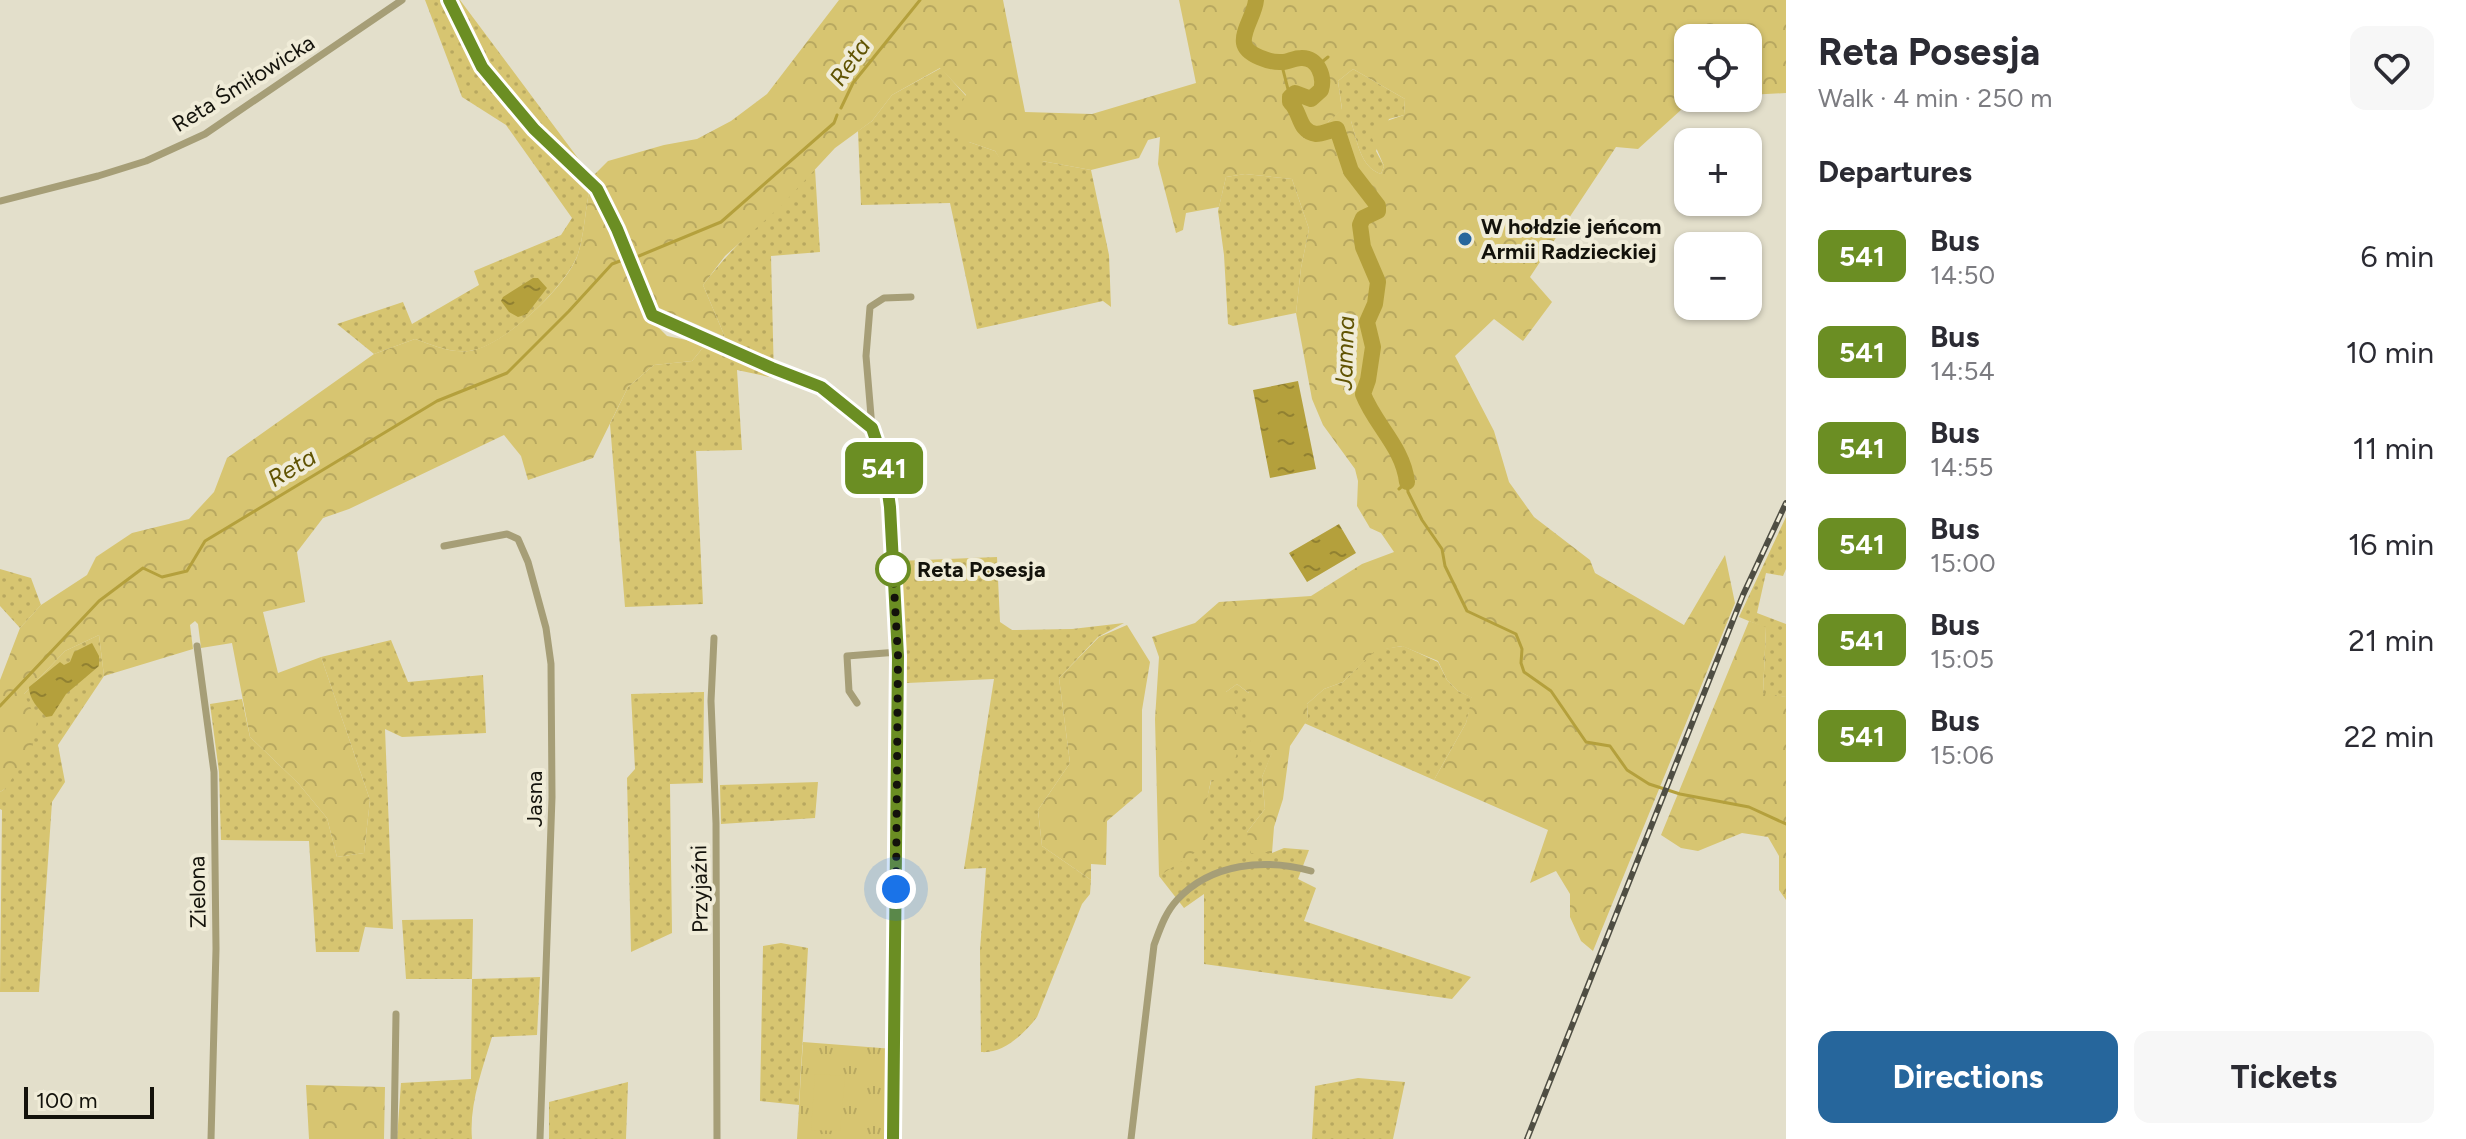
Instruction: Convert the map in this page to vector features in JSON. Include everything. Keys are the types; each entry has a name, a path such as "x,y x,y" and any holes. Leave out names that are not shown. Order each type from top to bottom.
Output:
{"street":[{"name":"Reta Śmiłowicka","path":"0,201 146,161 205,134 402,0"},
{"path":"448,0 482,67 534,129 597,189 652,315 821,387 872,428"},
{"path":"893,1139 898,652 890,507 884,464 872,428 866,356 870,307 884,298 911,297"},
{"name":"Jasna","path":"444,546 507,534 518,539 528,562 550,649 552,811 540,1139"},
{"name":"Przyjaźni","path":"714,638 711,701 716,838 717,1139"},
{"name":"Zielona","path":"197,646 214,772 216,949 211,1139"},
{"path":"857,703 849,691 847,656 898,652"},
{"path":"1131,1139 1152,957 1164,919 1176,901 1217,872 1261,865 1311,871"},
{"path":"394,1139 396,1014"}],"green space":[{"path":"425,0 460,0 592,177 593,189 589,192 580,247 572,267 548,298 516,327 499,339 469,351 448,350 415,339 374,354 337,324 403,302 412,324 479,285 474,271 561,235 572,218 506,125 462,97"},
{"path":"839,0 1003,0 1025,112 1092,114 1196,83 1179,0 1786,0 1786,93 1762,94 1762,24 1674,24 1674,112 1679,112 1638,149 1616,147 1530,277 1552,302 1523,341 1494,319 1455,356 1494,431 1509,482 1534,517 1590,560 1595,573 1684,625 1725,555 1735,603 1593,951 1581,941 1570,917 1570,894 1556,871 1530,883 1548,830 1434,780 1466,723 1472,698 1458,691 1447,680 1438,661 1402,646 1375,651 1343,682 1324,689 1307,704 1308,719 1290,746 1272,853 1251,853 1247,832 1265,809 1262,777 1272,752 1258,756 1251,742 1246,717 1249,693 1237,684 1226,692 1236,713 1240,736 1230,770 1223,780 1211,780 1206,805 1208,844 1159,876 1155,719 1159,657 1152,637 1195,623 1219,602 1311,596 1362,564 1394,552 1381,533 1370,528 1357,506 1355,469 1323,425 1312,399 1296,313 1309,229 1292,179 1245,174 1226,177 1219,207 1186,213 1183,230 1176,233 1158,164 1160,137 1148,140 1139,158 1091,170 1042,161 1001,161 995,151 969,142 951,123 966,95 940,68 892,95 872,121 835,148 781,206 725,256 703,285 725,337 657,307 604,190 592,177 608,161 697,139 731,121 767,94","holes":["1353,69 1405,99 1404,115 1375,125 1371,136 1384,166 1381,174 1364,159 1351,121 1328,122 1342,110 1338,81"]},
{"path":"941,68 966,96 969,142 995,151 1002,161 1042,161 1091,170 1109,255 1111,307 1103,301 977,329 950,203 861,205 858,131 872,121 892,95"},
{"path":"1353,69 1405,99 1404,115 1389,119 1376,151 1384,166 1381,174 1364,159 1351,121 1327,123 1342,109 1338,81"},
{"path":"815,169 820,252 771,256 774,378 737,370 742,450 696,451 703,604 625,607 610,424 628,387 654,365 692,361 706,344 725,337 703,285 743,240"},
{"path":"1245,174 1292,179 1309,229 1296,313 1233,326 1228,324 1218,211 1226,177"},
{"path":"593,189 629,267 647,316 667,336 706,344 692,361 654,365 628,387 593,458 528,480 521,456 504,435 349,509 323,518 297,552 305,602 263,612 278,673 321,657 370,800 364,853 337,857 327,818 298,783 250,737 232,643 201,648 195,621 190,625 193,649 104,676 99,635 65,651 24,694 37,721 32,749 0,792 0,680 20,628 41,605 87,575 96,557 132,533 189,519 214,492 227,458 374,354 415,339 448,350 469,351 499,339 516,327 562,282 572,267 580,247 589,192"},
{"path":"1786,517 1786,569 1783,576 1766,573 1757,613 1786,624 1786,697 1763,694 1766,628 1739,617"},
{"path":"997,557 1000,622 1012,630 1072,629 1124,623 1098,637 1059,678 1070,763 1038,810 1042,846 1091,880 1090,894 1082,904 1037,1017 1005,1046 981,1052 980,950 986,868 964,869 994,679 907,683 898,561"},
{"path":"0,569 31,578 41,605 20,628 0,606"},
{"path":"1749,621 1766,627 1763,693 1786,697 1786,900 1779,890 1779,856 1768,837 1742,833 1698,851 1681,848 1661,835"},
{"path":"1127,625 1150,662 1142,710 1142,791 1107,821 1106,865 1091,864 1091,880 1042,846 1038,810 1070,763 1059,678 1099,637"},
{"path":"99,635 104,676 58,745 65,782 52,802 39,992 0,992 0,792 5,789 24,694 65,651"},
{"path":"391,640 408,682 483,675 486,733 402,737 385,729 393,929 365,927 359,952 316,952 309,841 221,840 219,772 210,704 242,699 250,737 298,783 327,818 337,857 364,853 370,800 321,657"},
{"path":"1403,646 1438,662 1447,680 1458,691 1473,698 1466,723 1434,780 1304,723 1308,719 1307,704 1324,689 1343,682 1375,650"},
{"path":"1237,684 1250,694 1273,751 1262,777 1265,809 1247,832 1272,853 1284,848 1309,850 1298,879 1316,888 1304,921 1471,977 1452,999 1204,964 1204,894 1184,908 1159,876 1177,859 1201,816 1209,792 1226,692"},
{"path":"704,692 703,783 670,784 672,933 631,952 627,778 635,769 631,694"},
{"path":"818,782 815,818 721,824 720,785"},
{"path":"473,919 472,979 406,979 402,920"},
{"path":"781,943 808,948 799,1105 760,1101 763,946"},
{"path":"540,977 537,1035 492,1037 474,1100 472,1139 397,1139 401,1083 471,1079 472,979"},
{"path":"803,1042 894,1049 892,1139 797,1139"},
{"path":"815,1074 845,1076 840,1131 811,1130"},
{"path":"1358,1078 1405,1082 1393,1139 1312,1139 1315,1086"},
{"path":"628,1082 626,1139 549,1139 549,1102"},
{"path":"306,1085 385,1087 384,1139 309,1139"}],"water":[{"path":"533,278 538,278 547,288 527,314 518,317 509,312 501,301"},
{"path":"1298,381 1316,469 1270,478 1253,390"},
{"path":"1339,524 1356,553 1307,582 1289,553"},
{"path":"92,643 99,656 99,666 66,694 52,716 46,717 32,699 29,687 60,662 64,665 70,662 74,652"}],"waterway":[{"name":"Reta","path":"841,108 853,83 920,0"},
{"name":"Jamna","path":"1256,0 1245,33 1246,47 1254,55 1272,61 1301,58 1316,64 1321,74 1321,90 1311,99 1295,93 1290,97 1290,102 1310,132 1319,134 1337,129 1351,171 1378,206 1378,211 1363,218 1360,225 1363,247 1378,282 1375,304 1367,322 1373,347 1363,394 1400,458 1407,482"},
{"path":"1317,66 1328,57"},
{"path":"1281,62 1290,97"},
{"name":"Reta","path":"639,256 721,222 834,123 837,115"},
{"name":"Reta","path":"0,706 99,601 143,568 162,577 187,571 205,541 437,401 507,373 612,264 620,261"},
{"name":"Jamna","path":"1407,482 1408,492 1422,520 1442,549 1445,566 1467,611 1516,634 1522,649 1524,672 1551,691 1586,742 1610,746 1627,770 1649,784 1680,794 1749,807 1786,824"},
{"path":"1399,489 1407,482"},
{"path":"886,1130 886,1139"}],"railway":[{"path":"1527,1139 1743,595 1786,503"}],"bus line":[{"name":"541","path":"449,0 482,67 534,129 597,189 652,315 821,387 872,428 884,464 890,507 898,656 893,1139"}],"place":[{"name":"W hołdzie jeńcom Armii Radzieckiej","path":"1465,239"},
{"name":"Reta Posesja","path":"893,569"}],"route":[{"path":"893,569 898,656 896,889"}]}
